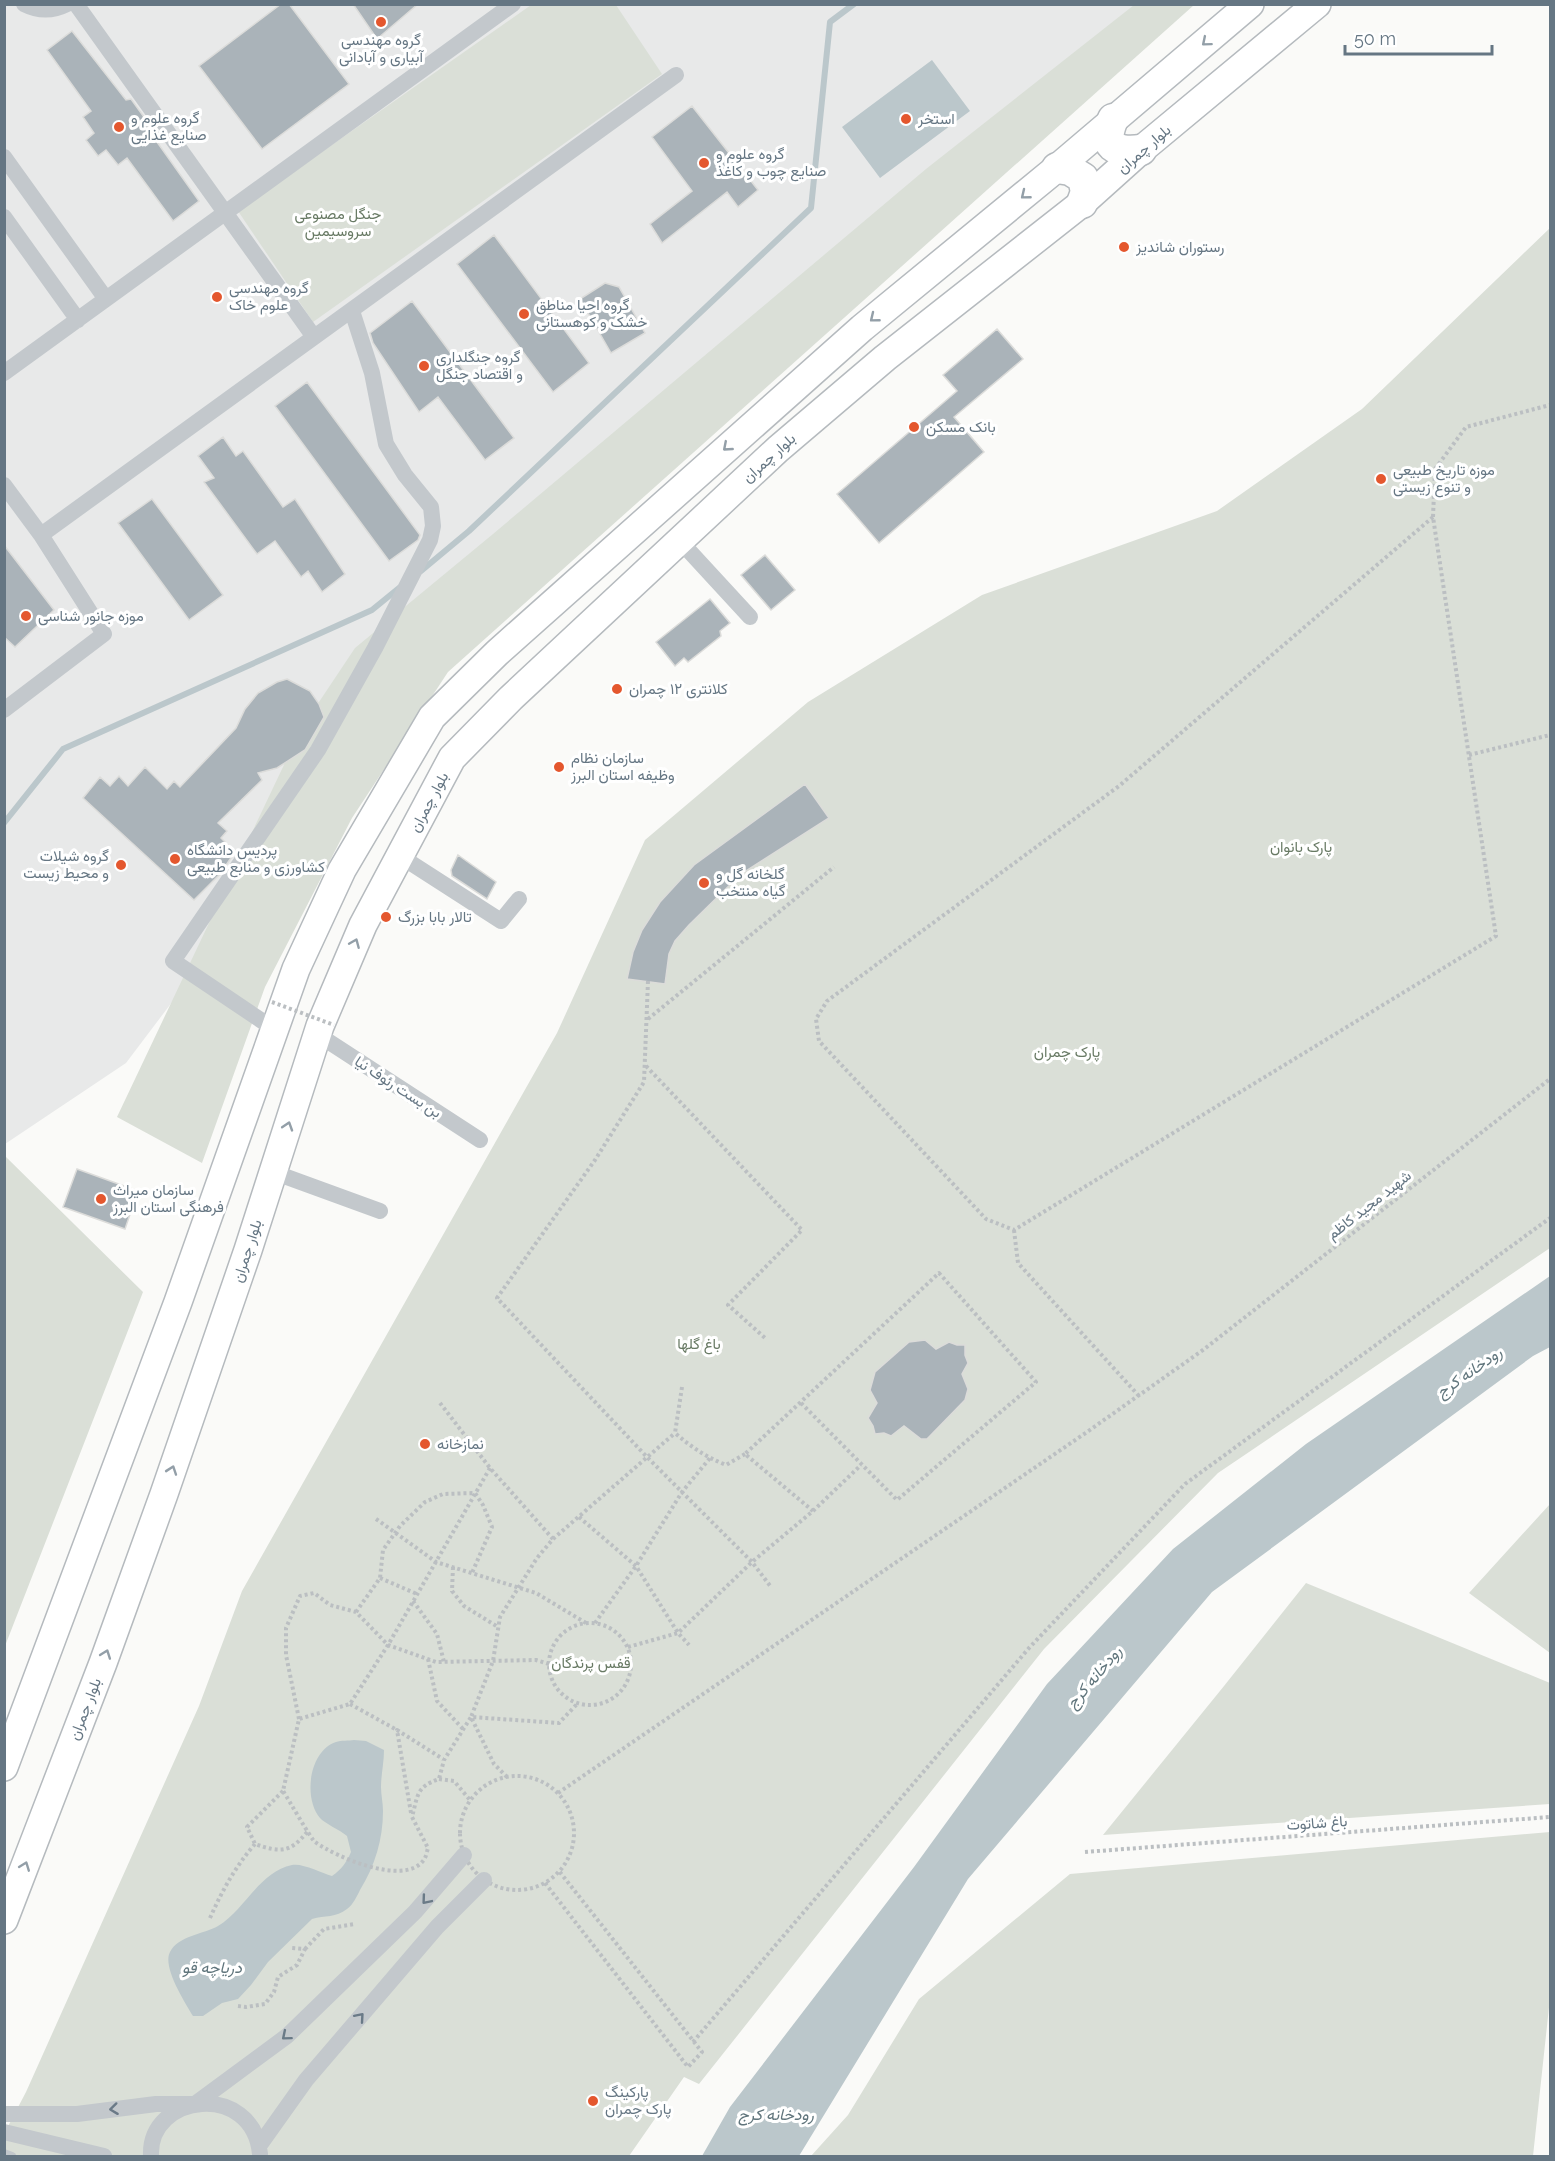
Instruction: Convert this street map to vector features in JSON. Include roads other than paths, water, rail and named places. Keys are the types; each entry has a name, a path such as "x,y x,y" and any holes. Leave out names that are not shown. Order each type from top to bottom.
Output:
{"highway":[{"path":"1113,119 1108,131 1108,138 1113,147 1121,151 1141,150"},
{"path":"1058,168 1070,170 1083,178 1086,192 1082,203"}],"main road":[{"path":"4,1767 186,1281 296,969 342,870 432,717 506,645 862,328 1058,168 1250,4"},
{"name":"بلوار چمران","path":"4,1920 103,1663 156,1517 273,1172 363,925 452,758 511,698 778,449 885,358 1082,203 1141,150 1317,4"}],"street":[{"path":"24,4 33,9 58,9 67,4"},
{"path":"76,4 314,338"},
{"path":"4,373 513,4"},
{"path":"41,535 676,75"},
{"path":"4,157 106,300"},
{"path":"4,217 78,320"},
{"path":"274,1029 173,961 318,750 375,648 432,533 431,507 405,475 386,444 372,373 352,311"},
{"path":"4,485 41,535 104,634 4,710"},
{"path":"680,541 750,617"},
{"path":"400,856 501,921 519,899"},
{"name":"بن بست رئوف نیا","path":"326,1029 480,1140"},
{"path":"273,1172 380,1211"},
{"path":"151,2157 155,2135 165,2121 178,2110 195,2104 287,2036 415,1912 464,1855"},
{"path":"260,2151 306,2080 437,1927 484,1880"},
{"path":"4,2114 77,2114 156,2104 212,2103 228,2108 243,2117 253,2130 260,2151"},
{"path":"4,2132 104,2157"}],"lane":[{"path":"4,2153 12,2157"}],"water":[{"name":"استخر","path":"932,60 970,111 880,178 842,127"},
{"name":"رودخانه کرج","path":"1550,1276 1550,1347 1533,1356 1212,1592 968,1879 799,2156 702,2156 730,2107 914,1867 1047,1684 1173,1549 1306,1444"},
{"name":"دریاچه قو","path":"338,1741 366,1741 384,1750 381,1787 383,1821 380,1842 370,1871 355,1900 339,1914 312,1919 268,1962 238,1999 222,2003 203,2016 193,2016 169,1966 168,1958 174,1947 179,1942 212,1929 228,1919 261,1883 280,1869 296,1865 332,1876 347,1859 351,1852 347,1836 320,1818 315,1809 310,1788 315,1765 327,1747"}],"waterway":[{"path":"421,571 469,531 811,208 830,22 854,4"},
{"path":"4,823 63,749 372,610 399,588"}],"place":[{"name":"گروه مهندسی آبیاری و آبادانی","path":"381,22"},
{"name":"استخر","path":"906,119"},
{"name":"گروه علوم و صنایع غذایی","path":"119,127"},
{"name":"گروه علوم و صنایع چوب و کاغذ","path":"704,163"},
{"name":"رستوران شاندیز","path":"1124,247"},
{"name":"گروه مهندسی علوم خاک","path":"217,297"},
{"name":"گروه احیا مناطق خشک و کوهستانی","path":"524,314"},
{"name":"گروه جنگلداری و اقتصاد جنگل","path":"424,366"},
{"name":"بانک مسکن","path":"914,427"},
{"name":"موزه تاریخ طبیعی و تنوع زیستی","path":"1381,479"},
{"name":"موزه جانور شناسی","path":"26,616"},
{"name":"کلانتری ۱۲ چمران","path":"617,689"},
{"name":"سازمان نظام وظیفه استان البرز","path":"559,767"},
{"name":"پردیس دانشگاه کشاورزی و منابع طبیعی","path":"175,859"},
{"name":"گروه شیلات و محیط زیست","path":"121,865"},
{"name":"گلخانه گل و گیاه منتخب","path":"704,883"},
{"name":"تالار بابا بزرگ","path":"386,917"},
{"name":"سازمان میراث فرهنگی استان البرز","path":"101,1199"},
{"name":"نمازخانه","path":"425,1444"},
{"name":"پارکینگ پارک چمران","path":"593,2101"}],"park label":[{"name":"جنگل مصنوعی سروسیمین","path":"338,222"},
{"name":"پارک بانوان","path":"1301,847"},
{"name":"پارک چمران","path":"1067,1052"},
{"name":"باغ گلها","path":"699,1344"},
{"name":"قفس پرندگان","path":"591,1663"}]}
